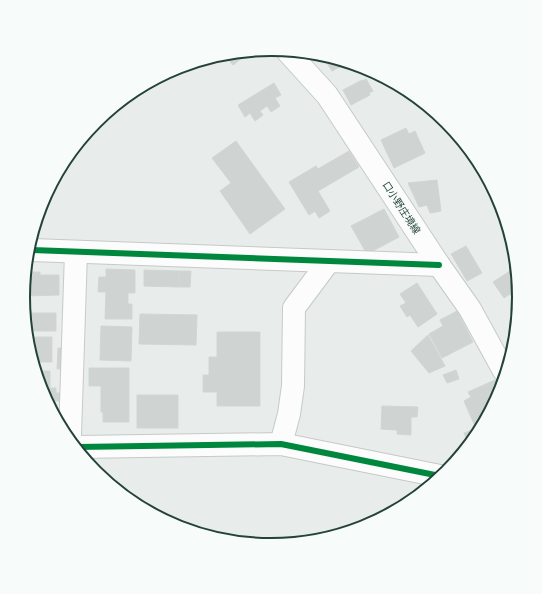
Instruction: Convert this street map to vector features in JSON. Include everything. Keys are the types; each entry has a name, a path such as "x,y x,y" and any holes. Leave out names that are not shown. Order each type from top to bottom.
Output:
{"street":[{"name":"口小野庄境線","path":"293,57 327,95 439,265 470,309 502,366"},
{"path":"35,250 439,265"},
{"path":"70,430 76,252"},
{"path":"281,444 289,414 293,386 294,308 329,261"},
{"path":"82,446 281,444 433,475"}],"building":[{"path":"242,58 233,65 229,60"},
{"path":"327,63 340,66 332,71"},
{"path":"366,79 373,91 369,93 370,95 351,105 343,90"},
{"path":"274,83 281,95 275,98 280,106 271,112 267,106 260,111 263,115 255,121 250,113 245,117 238,105"},
{"path":"406,128 409,134 415,131 425,153 394,168 381,140"},
{"path":"236,141 285,209 250,234 220,191 231,183 212,158"},
{"path":"349,151 359,167 318,191 330,211 319,218 315,211 309,215 289,182 316,166 318,169"},
{"path":"437,180 441,211 430,213 427,205 419,207 408,183"},
{"path":"384,209 399,237 367,254 351,226"},
{"path":"466,246 482,273 467,281 451,254"},
{"path":"106,269 135,270 135,293 128,293 128,304 132,304 132,319 105,319 106,292 98,292 99,277 106,277"},
{"path":"144,270 179,271 179,287 144,286"},
{"path":"179,271 191,271 190,287 179,287"},
{"path":"510,271 512,297 510,294 504,298 493,282"},
{"path":"32,272 40,272 40,275 59,275 59,295 30,296"},
{"path":"417,283 437,314 418,327 410,315 407,317 400,306 406,303 400,294"},
{"path":"457,311 473,342 442,358 429,334 443,326 440,320"},
{"path":"31,313 56,313 56,331 33,331"},
{"path":"140,314 197,315 196,345 139,344"},
{"path":"101,326 132,327 131,361 100,360"},
{"path":"217,332 260,332 260,406 217,406 217,392 203,392 203,375 209,375 209,357 217,357"},
{"path":"428,335 445,366 429,373 411,351"},
{"path":"34,337 52,337 52,362 39,362"},
{"path":"58,348 64,348 63,369 57,369"},
{"path":"89,368 129,368 129,422 103,422 103,412 101,412 101,386 89,386"},
{"path":"456,370 459,379 447,383 443,375"},
{"path":"42,371 50,371 50,388 56,388 56,393 62,393 62,401 54,401"},
{"path":"495,380 496,383 480,418 474,424 464,401 471,397 468,392"},
{"path":"137,395 178,395 178,428 137,428"},
{"path":"382,406 418,407 417,417 411,417 411,435 397,434 397,430 381,429"},
{"path":"472,430 466,438 464,433"}],"cycle path":[{"path":"35,250 439,265"},
{"path":"82,447 281,444 433,475"}]}
